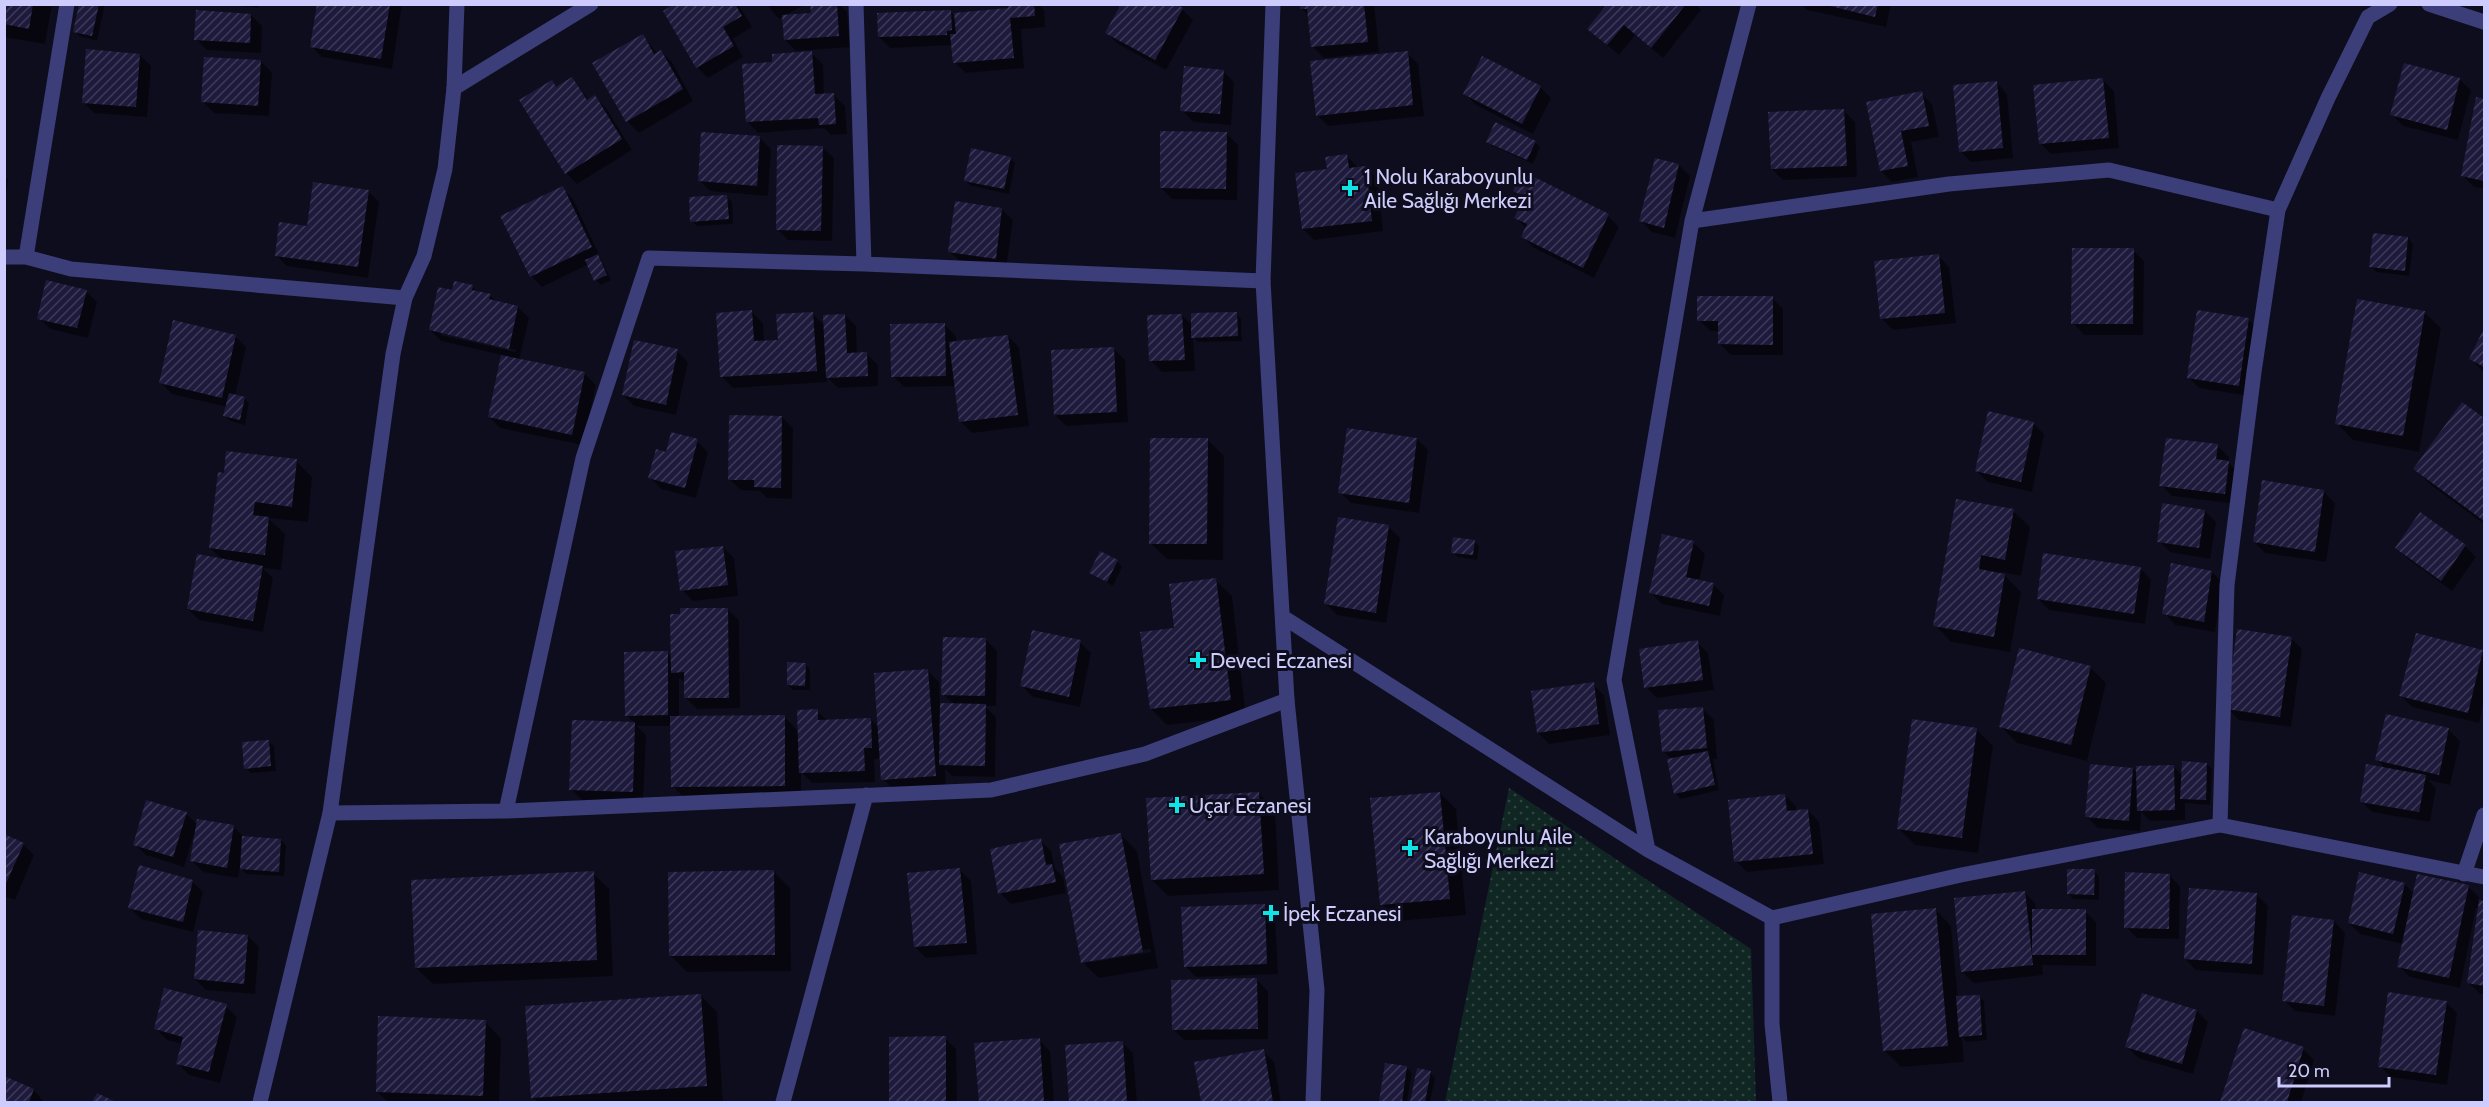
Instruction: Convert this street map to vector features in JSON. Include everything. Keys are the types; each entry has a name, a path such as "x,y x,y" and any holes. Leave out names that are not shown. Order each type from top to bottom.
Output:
{"street":[{"path":"26,257 67,4"},
{"path":"260,1102 330,813 393,354 405,298 424,256 445,169 458,4"},
{"path":"453,88 591,4"},
{"path":"856,4 864,264"},
{"path":"1273,4 1263,281 1287,700 1317,990 1313,1102"},
{"path":"1648,850 1614,680 1692,221 1749,4"},
{"path":"2220,825 2227,585 2254,372 2278,210 2328,98 2368,17 2390,4"},
{"path":"2429,4 2484,22"},
{"path":"1692,221 1949,184 2109,170 2278,210"},
{"path":"4,257 26,257 71,269 405,298"},
{"path":"506,811 583,458 649,258 864,264 1263,281"},
{"path":"1283,617 1648,850 1772,918 1961,876 2220,825 2484,877"},
{"path":"330,813 506,811 991,790 1145,754 1287,700"},
{"path":"783,1102 866,795"},
{"path":"2463,874 2484,815"},
{"path":"1772,918 1772,1024 1780,1102"}],"green space":[{"path":"1509,788 1751,949 1756,1102 1445,1102"}],"building":[{"path":"4,4 33,4 29,29 4,24"},
{"path":"79,4 99,4 92,36 73,32"},
{"path":"317,4 390,4 381,59 310,47"},
{"path":"674,4 735,4 742,16 723,27 734,46 696,68 663,11"},
{"path":"810,4 837,4 839,36 784,40 782,15 811,13"},
{"path":"1008,4 1034,4 1035,16 1010,18 1014,58 953,63 950,34 956,34 954,13 1008,8"},
{"path":"1121,4 1177,4 1183,8 1155,60 1105,33"},
{"path":"1300,4 1364,4 1368,42 1311,47 1307,9 1300,9"},
{"path":"1607,4 1686,4 1651,48 1624,25 1607,45 1587,29"},
{"path":"1822,4 1878,4 1875,17"},
{"path":"196,10 251,14 250,43 194,40"},
{"path":"951,10 952,30 947,31 947,35 878,37 877,13"},
{"path":"643,34 654,54 661,50 683,89 626,122 592,63"},
{"path":"86,49 140,54 136,107 82,103"},
{"path":"812,51 815,94 834,93 836,124 819,125 818,118 746,122 742,64 772,62 772,54"},
{"path":"1408,51 1413,105 1316,116 1310,61"},
{"path":"1482,56 1541,86 1522,124 1463,94"},
{"path":"204,57 261,60 258,106 201,102"},
{"path":"2404,63 2460,78 2447,130 2390,115"},
{"path":"1184,66 1224,70 1220,114 1180,111"},
{"path":"572,77 587,100 595,95 622,139 565,174 519,100 552,80 556,87"},
{"path":"2103,78 2109,138 2039,144 2033,85"},
{"path":"1997,81 2003,148 1959,152 1953,85"},
{"path":"1922,91 1929,126 1901,131 1908,166 1880,171 1866,102"},
{"path":"2476,97 2484,99 2484,181 2461,176"},
{"path":"1844,109 1847,166 1771,169 1768,112"},
{"path":"1495,122 1536,141 1527,160 1486,142"},
{"path":"1160,131 1227,132 1226,189 1160,188"},
{"path":"701,132 760,136 757,186 698,181"},
{"path":"777,145 823,146 821,231 776,230"},
{"path":"971,148 1011,157 1004,189 964,181"},
{"path":"1347,154 1349,168 1366,166 1372,221 1302,229 1295,173 1327,169 1325,157"},
{"path":"1655,158 1679,164 1664,228 1639,221"},
{"path":"1522,171 1609,214 1583,268 1521,237 1527,224 1514,218 1525,197 1513,191"},
{"path":"313,182 369,190 358,267 275,256 279,222 307,226"},
{"path":"563,186 592,247 530,277 500,216"},
{"path":"727,195 729,219 690,222 689,197"},
{"path":"955,201 1002,208 996,259 948,252"},
{"path":"2373,233 2408,237 2405,271 2369,267"},
{"path":"2072,248 2134,248 2133,324 2071,324"},
{"path":"598,254 607,275 594,281 585,260"},
{"path":"1939,254 1945,313 1880,319 1874,261"},
{"path":"46,280 87,290 77,328 37,319"},
{"path":"454,281 473,285 472,290 491,294 489,299 518,306 509,349 429,330 438,287 452,290"},
{"path":"1697,296 1773,296 1773,345 1718,344 1718,321 1697,321"},
{"path":"2357,299 2425,311 2403,436 2335,424"},
{"path":"752,310 754,341 778,340 776,314 813,312 817,371 720,377 716,313"},
{"path":"2197,310 2249,318 2239,386 2187,378"},
{"path":"1237,312 1238,336 1191,338 1191,313"},
{"path":"845,314 847,353 867,352 868,376 826,378 823,315"},
{"path":"1182,314 1185,360 1149,361 1147,315"},
{"path":"173,320 236,335 222,398 159,383"},
{"path":"945,323 946,376 891,377 890,324"},
{"path":"2484,328 2484,367 2469,359"},
{"path":"1008,335 1018,415 959,422 949,342"},
{"path":"634,340 678,349 666,405 622,395"},
{"path":"1114,347 1117,412 1054,415 1051,350"},
{"path":"501,355 585,372 572,435 488,417"},
{"path":"229,393 245,397 240,420 223,416"},
{"path":"2462,402 2484,418 2484,521 2413,469"},
{"path":"1988,411 2034,422 2021,482 1975,471"},
{"path":"729,415 782,416 781,488 754,487 754,480 728,480"},
{"path":"1347,428 1417,438 1409,503 1338,493"},
{"path":"671,432 698,439 685,488 648,478 656,449 666,452"},
{"path":"1150,438 1208,438 1207,544 1149,544"},
{"path":"2166,438 2218,444 2216,459 2229,461 2225,494 2159,486"},
{"path":"226,451 297,459 292,507 255,502 253,515 269,517 265,555 209,548 218,472 224,473"},
{"path":"2262,480 2324,490 2315,552 2253,542"},
{"path":"1956,499 2014,509 2005,560 1981,555 1979,569 2005,574 1994,637 1933,626"},
{"path":"2162,503 2205,510 2199,548 2157,542"},
{"path":"2420,512 2466,545 2441,581 2395,548"},
{"path":"1338,517 1389,525 1376,613 1324,604"},
{"path":"1662,534 1694,541 1686,577 1714,583 1709,606 1649,593"},
{"path":"1453,537 1475,540 1473,555 1451,553"},
{"path":"723,546 728,585 680,591 675,551"},
{"path":"1100,551 1118,560 1107,582 1089,573"},
{"path":"2043,553 2141,567 2134,614 2037,599"},
{"path":"197,554 263,566 253,621 187,609"},
{"path":"2171,563 2212,571 2204,622 2162,614"},
{"path":"1216,578 1231,700 1150,709 1140,632 1174,628 1169,584"},
{"path":"680,608 728,608 729,698 684,698 684,672 671,673 670,614 680,614"},
{"path":"2237,629 2292,637 2280,717 2226,709"},
{"path":"1032,630 1081,640 1069,697 1020,686"},
{"path":"2416,633 2483,650 2468,713 2399,696"},
{"path":"943,637 986,638 985,696 941,695"},
{"path":"1698,640 1703,680 1644,688 1639,649"},
{"path":"2019,648 2091,666 2071,745 1999,727"},
{"path":"668,651 668,715 625,716 624,652"},
{"path":"787,662 806,663 805,686 787,685"},
{"path":"928,669 936,776 881,780 874,673"},
{"path":"1594,682 1599,724 1537,733 1531,691"},
{"path":"940,703 986,704 985,766 939,765"},
{"path":"1703,707 1707,748 1662,752 1658,710"},
{"path":"818,709 818,720 871,718 872,748 864,748 865,771 799,773 797,710"},
{"path":"2386,714 2449,728 2439,775 2375,760"},
{"path":"785,715 785,786 671,787 670,716"},
{"path":"1912,719 1977,728 1962,838 1897,829"},
{"path":"572,720 635,722 633,792 569,790"},
{"path":"269,740 271,766 244,769 242,742"},
{"path":"1708,751 1715,785 1674,794 1667,759"},
{"path":"2182,761 2207,763 2206,800 2180,799"},
{"path":"2090,764 2133,768 2129,821 2085,817"},
{"path":"2366,764 2426,775 2419,812 2360,802"},
{"path":"2174,765 2175,810 2137,811 2136,766"},
{"path":"1259,792 1264,874 1151,880 1146,798"},
{"name":"Karaboyunlu Aile Sağlığı Merkezi","path":"1440,792 1450,899 1380,905 1370,798"},
{"path":"1785,794 1787,811 1808,809 1813,854 1734,862 1728,800"},
{"path":"146,800 187,812 173,857 133,845"},
{"path":"197,819 234,825 227,868 190,861"},
{"path":"1121,833 1143,952 1081,963 1059,844"},
{"path":"4,834 24,843 4,888"},
{"path":"242,836 281,839 279,872 240,869"},
{"path":"1041,838 1046,865 1052,864 1056,882 998,894 990,849"},
{"path":"139,865 193,880 183,922 128,908"},
{"path":"960,868 967,943 914,947 907,873"},
{"path":"2067,869 2095,869 2094,895 2067,894"},
{"path":"774,870 775,955 669,956 668,872"},
{"path":"594,871 597,960 415,968 411,880"},
{"path":"2125,872 2170,874 2169,929 2124,928"},
{"path":"2359,872 2405,883 2393,934 2348,923"},
{"path":"2417,874 2469,885 2449,978 2397,967"},
{"path":"2189,888 2257,893 2252,964 2184,959"},
{"path":"2025,891 2033,965 1961,972 1954,898"},
{"path":"2479,900 2484,901 2484,986 2467,983"},
{"path":"1265,904 1267,964 1184,967 1181,907"},
{"path":"1936,908 1948,1046 1883,1051 1871,914"},
{"path":"2032,909 2086,909 2086,955 2032,955"},
{"path":"2292,915 2334,920 2324,1006 2282,1001"},
{"path":"198,930 248,935 244,984 194,979"},
{"path":"1257,978 1258,1029 1172,1030 1171,980"},
{"path":"164,988 227,1004 209,1072 176,1064 183,1037 154,1029"},
{"path":"2388,992 2447,1001 2436,1075 2378,1067"},
{"path":"2142,993 2197,1010 2182,1064 2125,1047"},
{"path":"701,994 707,1086 531,1098 525,1006"},
{"path":"1980,995 1982,1035 1959,1037 1956,996"},
{"path":"378,1016 486,1020 483,1096 376,1092"},
{"path":"2244,1028 2304,1047 2287,1102 2220,1102"},
{"path":"946,1036 946,1102 889,1102 889,1037"},
{"path":"1040,1038 1044,1102 979,1102 974,1043"},
{"path":"1123,1041 1127,1102 1069,1102 1065,1045"},
{"path":"1264,1049 1273,1102 1201,1102 1194,1062"},
{"path":"1385,1063 1407,1066 1402,1102 1379,1101"},
{"path":"1417,1068 1431,1071 1425,1102 1410,1102"},
{"path":"4,1076 34,1089 29,1102 4,1102"},
{"path":"97,1093 116,1102 92,1102"}],"place":[{"name":"1 Nolu Karaboyunlu Aile Sağlığı Merkezi","path":"1350,188"},
{"name":"Deveci Eczanesi","path":"1198,660"},
{"name":"Uçar Eczanesi","path":"1177,805"},
{"name":"Karaboyunlu Aile Sağlığı Merkezi","path":"1410,848"},
{"name":"İpek Eczanesi","path":"1271,913"}]}
